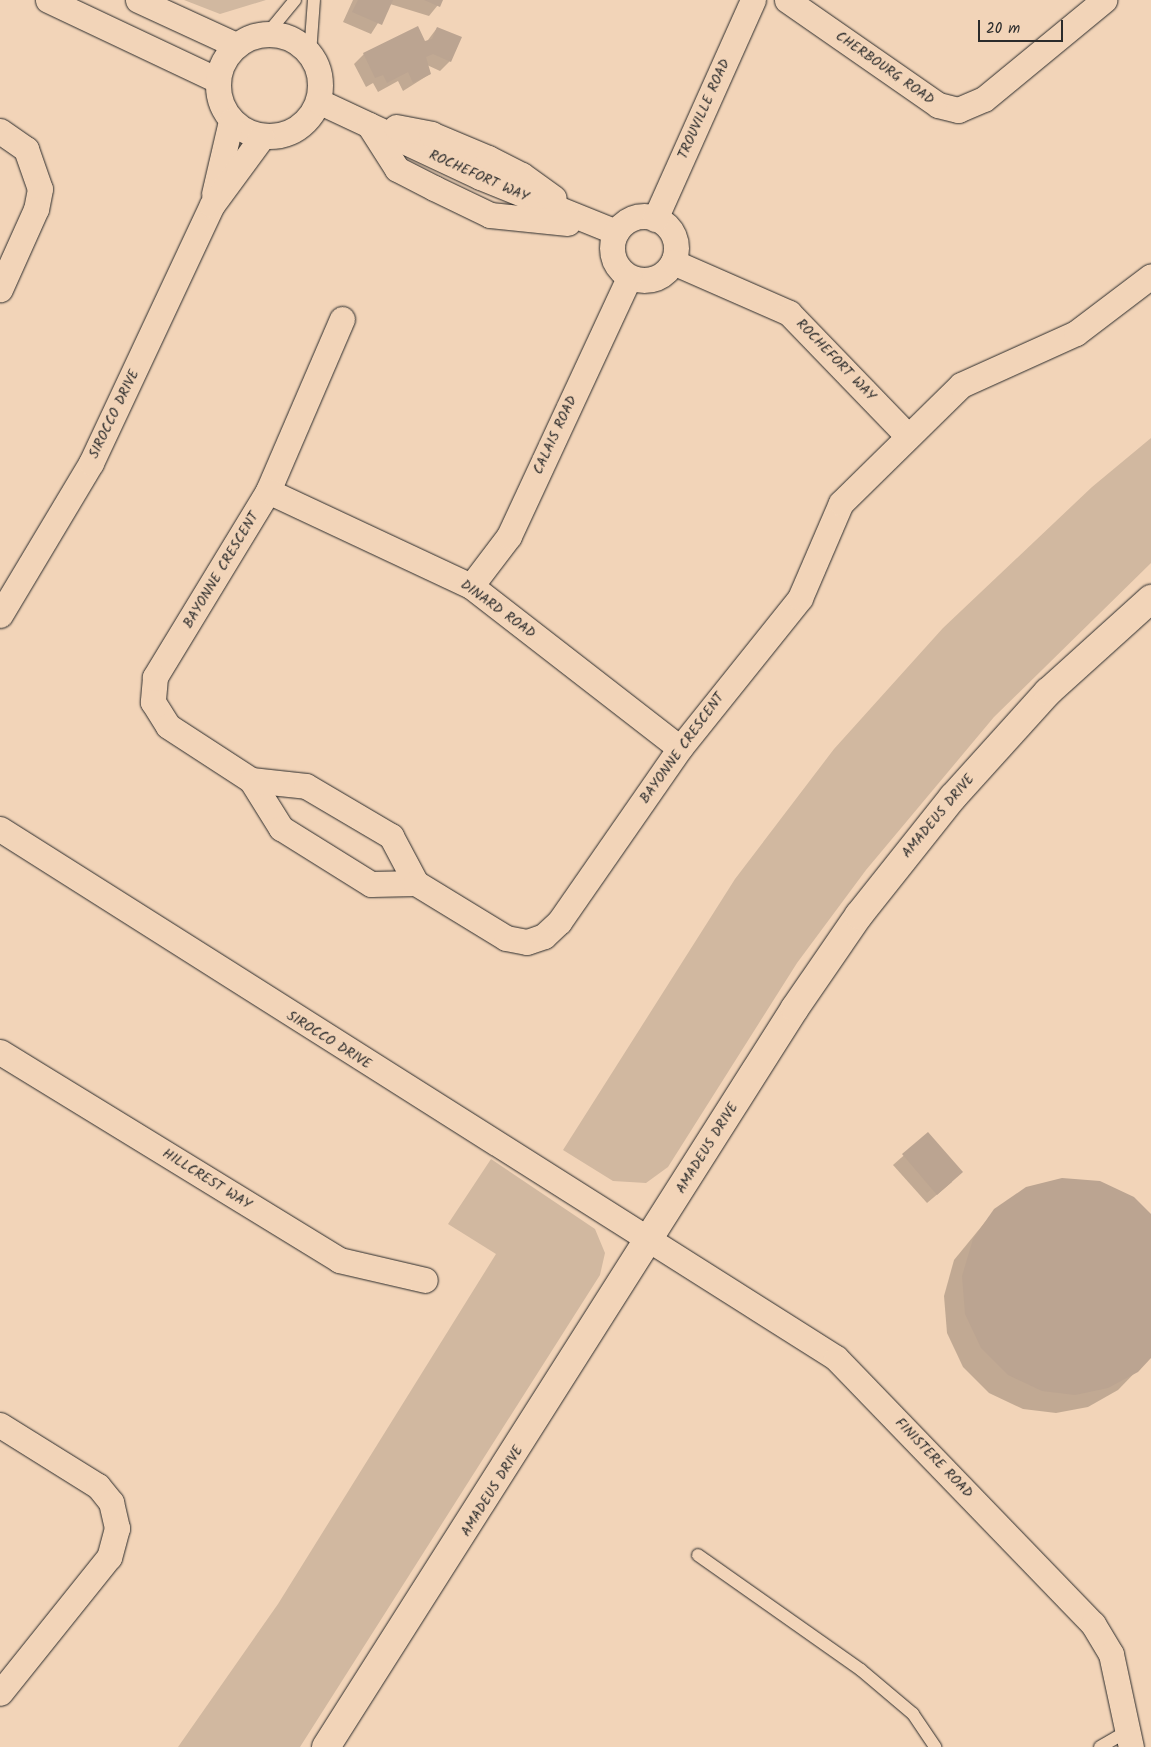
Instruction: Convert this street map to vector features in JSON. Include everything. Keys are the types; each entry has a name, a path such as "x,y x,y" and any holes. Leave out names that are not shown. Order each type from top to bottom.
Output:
{"street":[{"path":"48,0 217,80"},
{"path":"138,0 236,45"},
{"name":"TROUVILLE ROAD","path":"655,218 753,0"},
{"name":"CHERBOURG ROAD","path":"787,0 938,105 958,110 984,99 1104,0"},
{"path":"267,34 284,36 310,54 318,69 318,101 296,129 262,136 231,121 220,102 217,80 220,66 236,45 267,34"},
{"name":"ROCHEFORT WAY","path":"318,101 590,225 616,232"},
{"name":"SIROCCO DRIVE","path":"212,205 231,121"},
{"path":"0,131 26,149 40,189 36,209 0,289"},
{"name":"SIROCCO DRIVE","path":"0,615 91,463 212,205 262,136"},
{"path":"637,217 655,218 673,236 673,262 654,279 630,278 613,258 616,232 637,217"},
{"name":"ROCHEFORT WAY","path":"673,262 789,313 904,439"},
{"name":"BAYONNE CRESCENT","path":"251,780 306,786 391,836 416,883 506,938 536,940 559,922 680,748 800,598 841,503 904,439 962,385 1076,333 1151,276"},
{"name":"CALAIS ROAD","path":"471,586 509,536 630,278"},
{"name":"BAYONNE CRESCENT","path":"342,318 268,492 155,677 152,690 157,715 168,726 251,780 281,828 371,884 416,883"},
{"name":"DINARD ROAD","path":"268,492 471,586 680,748"},
{"name":"AMADEUS DRIVE","path":"326,1747 650,1240 795,1008 908,851 1048,692 1151,599"},
{"name":"SIROCCO DRIVE","path":"3,835 650,1240"},
{"name":"HILLCREST WAY","path":"0,1052 339,1260 425,1280"},
{"name":"FINISTERE ROAD","path":"650,1240 818,1344 852,1373 1093,1624 1111,1654 1130,1739"},
{"path":"0,1425 98,1486 111,1502 117,1528 109,1557 0,1693"}],"lane":[{"path":"267,34 295,0"},
{"path":"310,54 314,0"},
{"path":"698,1555 869,1676 913,1714 935,1747"},
{"path":"1100,1747 1130,1739"}],"shaded area":[{"path":"184,0 266,0 220,14"},
{"path":"1151,438 1151,563 994,717 866,870 797,963 668,1167 646,1183 613,1181 563,1150 735,879 834,749 943,628 1092,487"},
{"path":"491,1159 595,1229 605,1253 600,1275 300,1747 178,1747 278,1604 496,1254 448,1224"}],"building":[{"path":"358,0 393,0 382,25 352,12"},
{"path":"424,0 443,0 440,7"},
{"path":"418,26 425,41 432,39 437,27 462,37 451,62 433,54 426,57 431,74 413,83 408,72 387,83 383,75 375,78 363,53"},
{"path":"928,1132 963,1172 937,1195 902,1154"},
{"path":"1062,1178 1100,1181 1134,1197 1151,1214 1151,1358 1138,1372 1108,1388 1075,1395 1042,1391 1008,1375 981,1348 965,1314 962,1276 973,1239 994,1209 1026,1187"}]}
